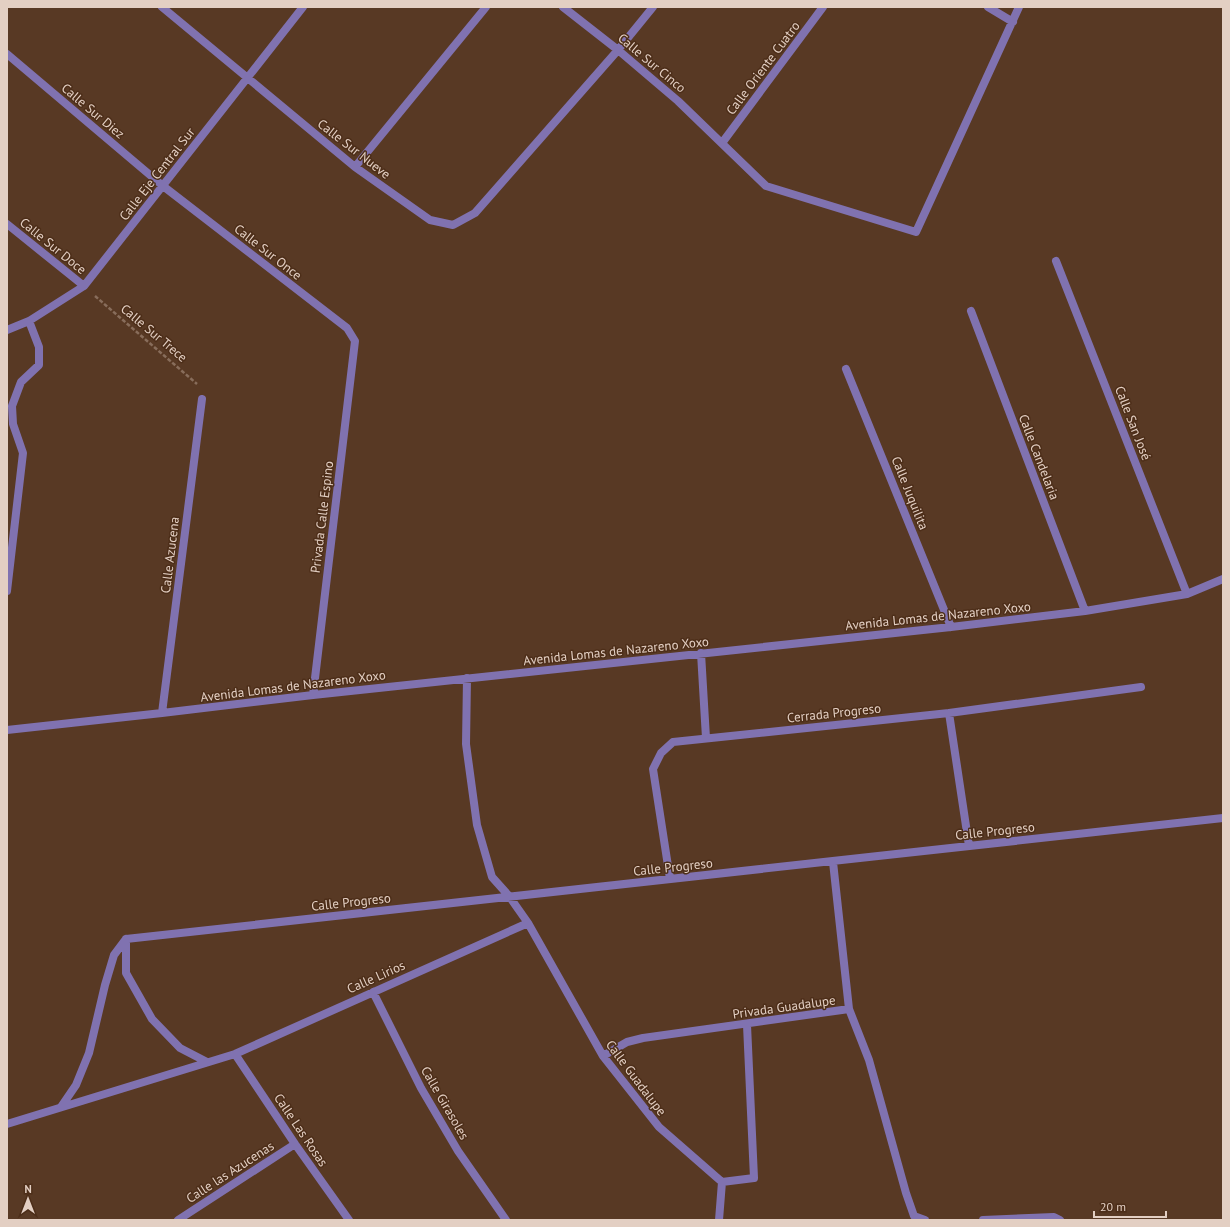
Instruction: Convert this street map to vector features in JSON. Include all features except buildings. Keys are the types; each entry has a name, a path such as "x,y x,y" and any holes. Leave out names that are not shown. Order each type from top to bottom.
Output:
{"street":[{"name":"Calle Sur Nueve","path":"162,7 355,167 430,220 453,225 475,213 618,50"},
{"name":"Calle Eje Central Sur","path":"7,330 29,321 84,286 303,7"},
{"path":"355,167 486,7"},
{"name":"Calle Sur Cinco","path":"563,7 618,50 678,101 766,186 916,232 1013,22"},
{"path":"618,50 653,7"},
{"name":"Calle Oriente Cuatro","path":"722,143 823,7"},
{"path":"988,7 1013,22 1019,7"},
{"name":"Calle Sur Diez","path":"7,54 163,186"},
{"name":"Calle Sur Once","path":"163,186 347,328 355,341"},
{"name":"Calle Sur Doce","path":"7,224 84,286"},
{"name":"Calle San José","path":"1056,261 1187,594"},
{"name":"Calle Candelaria","path":"971,311 1085,611"},
{"path":"7,591 23,453 13,424 12,406 21,382 39,364 38,348 29,321"},
{"name":"Privada Calle Espino","path":"313,695 355,341"},
{"name":"Calle Juquilita","path":"846,369 952,627"},
{"name":"Calle Azucena","path":"162,713 202,400"},
{"name":"Avenida Lomas de Nazareno Xoxo","path":"7,730 467,678 952,627 1085,611 1187,594 1223,579"},
{"path":"701,654 706,738"},
{"name":"Calle Guadalupe","path":"467,678 466,744 477,825 492,877 509,896 528,922 603,1056 659,1127 722,1182"},
{"name":"Cerrada Progreso","path":"670,879 653,769 660,753 673,742 949,713 1141,687"},
{"path":"949,713 969,846"},
{"name":"Calle Progreso","path":"126,939 1223,818"},
{"name":"Privada Guadalupe","path":"603,1056 627,1042 643,1038 849,1010 833,862"},
{"name":"Calle Lirios","path":"7,1124 235,1054 528,922"},
{"path":"126,939 126,973 152,1019 180,1048 206,1062"},
{"path":"61,1107 76,1085 89,1053 105,985 114,956 126,939"},
{"name":"Calle Girasoles","path":"373,992 428,1101 458,1151 506,1220"},
{"path":"849,1010 869,1060 906,1193 914,1216 925,1220"},
{"path":"719,1220 722,1182 754,1178 747,1024"},
{"name":"Calle Las Rosas","path":"235,1054 349,1220"},
{"name":"Calle las Azucenas","path":"178,1220 296,1144"},
{"path":"983,1220 1054,1217 1060,1220"}],"path":[{"name":"Calle Sur Trece","path":"84,286 197,382 202,400"}]}
